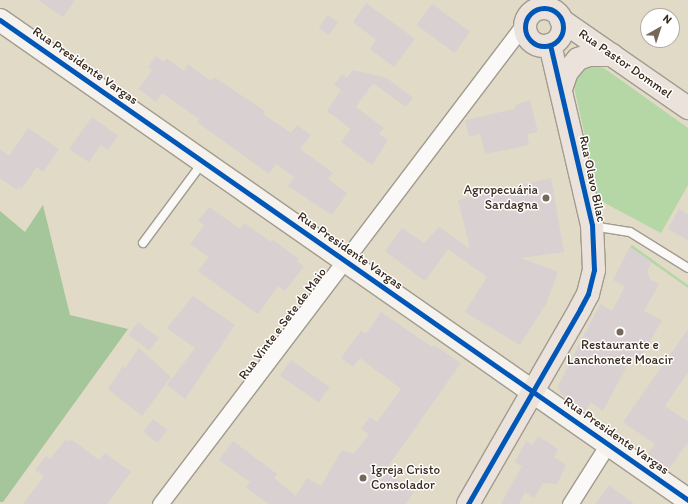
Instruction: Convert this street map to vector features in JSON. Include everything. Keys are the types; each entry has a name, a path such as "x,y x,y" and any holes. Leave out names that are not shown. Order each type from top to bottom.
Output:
{"main road":[{"path":"542,4 554,11 561,20 560,38 550,45 534,43 527,34 525,23 532,12 542,4"},
{"name":"Rua Pastor Dommel","path":"561,20 688,108"},
{"name":"Rua Olavo Bilac","path":"468,504 534,393 588,294 594,270 592,226 550,45"},
{"path":"561,89 567,72 578,59 589,54 612,55"}],"street":[{"name":"Rua Presidente Vargas","path":"0,20 688,500"},
{"name":"Rua Vinte e Sete de Maio","path":"160,504 525,23"},
{"path":"570,504 608,444"}],"lane":[{"path":"143,243 203,162"},
{"path":"592,226 630,232 688,268"}],"green space":[{"path":"591,65 604,68 688,128 688,185 661,233 599,200 573,82 579,70"},
{"path":"43,205 70,315 128,329 3,502 0,502 0,211 25,232"},
{"path":"632,245 688,285 688,288 630,247"}],"building":[{"path":"38,0 75,0 63,17"},
{"path":"366,3 415,39 394,67 370,49 376,40 353,22"},
{"path":"432,4 470,32 455,53 417,25"},
{"path":"328,15 338,22 329,35 319,28"},
{"path":"156,56 164,62 167,58 184,71 188,64 211,81 214,77 265,111 263,114 291,133 297,125 311,135 300,149 333,173 328,179 347,193 332,215 288,186 294,177 276,164 269,174 197,122 199,119 162,93 156,102 139,89 152,70 148,67"},
{"path":"353,70 387,78 413,98 406,107 373,83 356,107 384,128 379,134 388,140 372,165 341,142 351,129 327,111 341,90 334,85 342,74 347,78"},
{"path":"530,100 538,132 527,134 529,145 485,154 480,134 469,137 465,120 515,109 515,105"},
{"path":"92,117 118,136 108,150 101,145 89,162 69,149"},
{"path":"28,128 59,149 43,172 37,167 21,189 19,187 17,190 0,178 0,149 9,156"},
{"path":"551,178 564,252 521,258 558,272 546,304 520,345 465,312 487,277 448,249 425,281 385,251 402,228 424,243 439,227 470,249 458,200"},
{"path":"209,207 240,229 244,223 271,242 273,240 299,259 297,261 304,266 285,291 278,286 259,313 256,313 198,271 209,257 190,244 204,225 198,221"},
{"path":"679,209 688,214 688,240 668,229"},
{"path":"630,247 652,262 647,271 651,280 659,284 644,311 662,320 639,360 632,356 603,411 591,402 585,411 561,394 558,386 600,304 612,311 625,286 613,280"},
{"path":"193,296 235,325 185,399 167,385 195,348 167,328"},
{"path":"381,312 432,347 434,345 461,363 384,472 415,490 406,504 269,504 246,488 250,482 219,460 233,441 277,474 274,478 296,496 307,478 321,486 342,450 354,454 369,434 361,429 370,417 377,422 401,389 360,358 353,367 341,358 361,331 366,334"},
{"path":"138,322 159,338 149,350 128,335"},
{"path":"688,329 688,372 665,406 688,422 688,442 669,469 648,454 655,444 623,422"},
{"path":"139,348 171,377 142,416 108,389 123,366 125,368"},
{"path":"291,360 330,387 319,403 280,376"},
{"path":"153,419 167,430 157,443 143,432"},
{"path":"538,436 558,449 554,457 566,465 557,484 543,483 534,498 525,492 519,504 501,504 522,466 515,462 526,441 533,445"},
{"path":"66,439 69,442 71,439 99,460 105,453 131,472 107,504 23,504 44,476 35,470 46,456 50,459"},
{"path":"609,485 634,504 595,504"}],"cycle path":[{"path":"544,8 554,11 560,17 563,27 560,37 554,43 544,46 534,43 528,37 525,27 528,17 534,11 544,8"},
{"path":"0,20 688,500"},
{"path":"468,504 580,309 588,294 594,270 592,225 550,45"}],"place":[{"name":"Agropecuária Sardagna","path":"546,198"},
{"name":"Restaurante e Lanchonete Moacir","path":"620,332"},
{"name":"Igreja Cristo Consolador","path":"363,478"}]}
